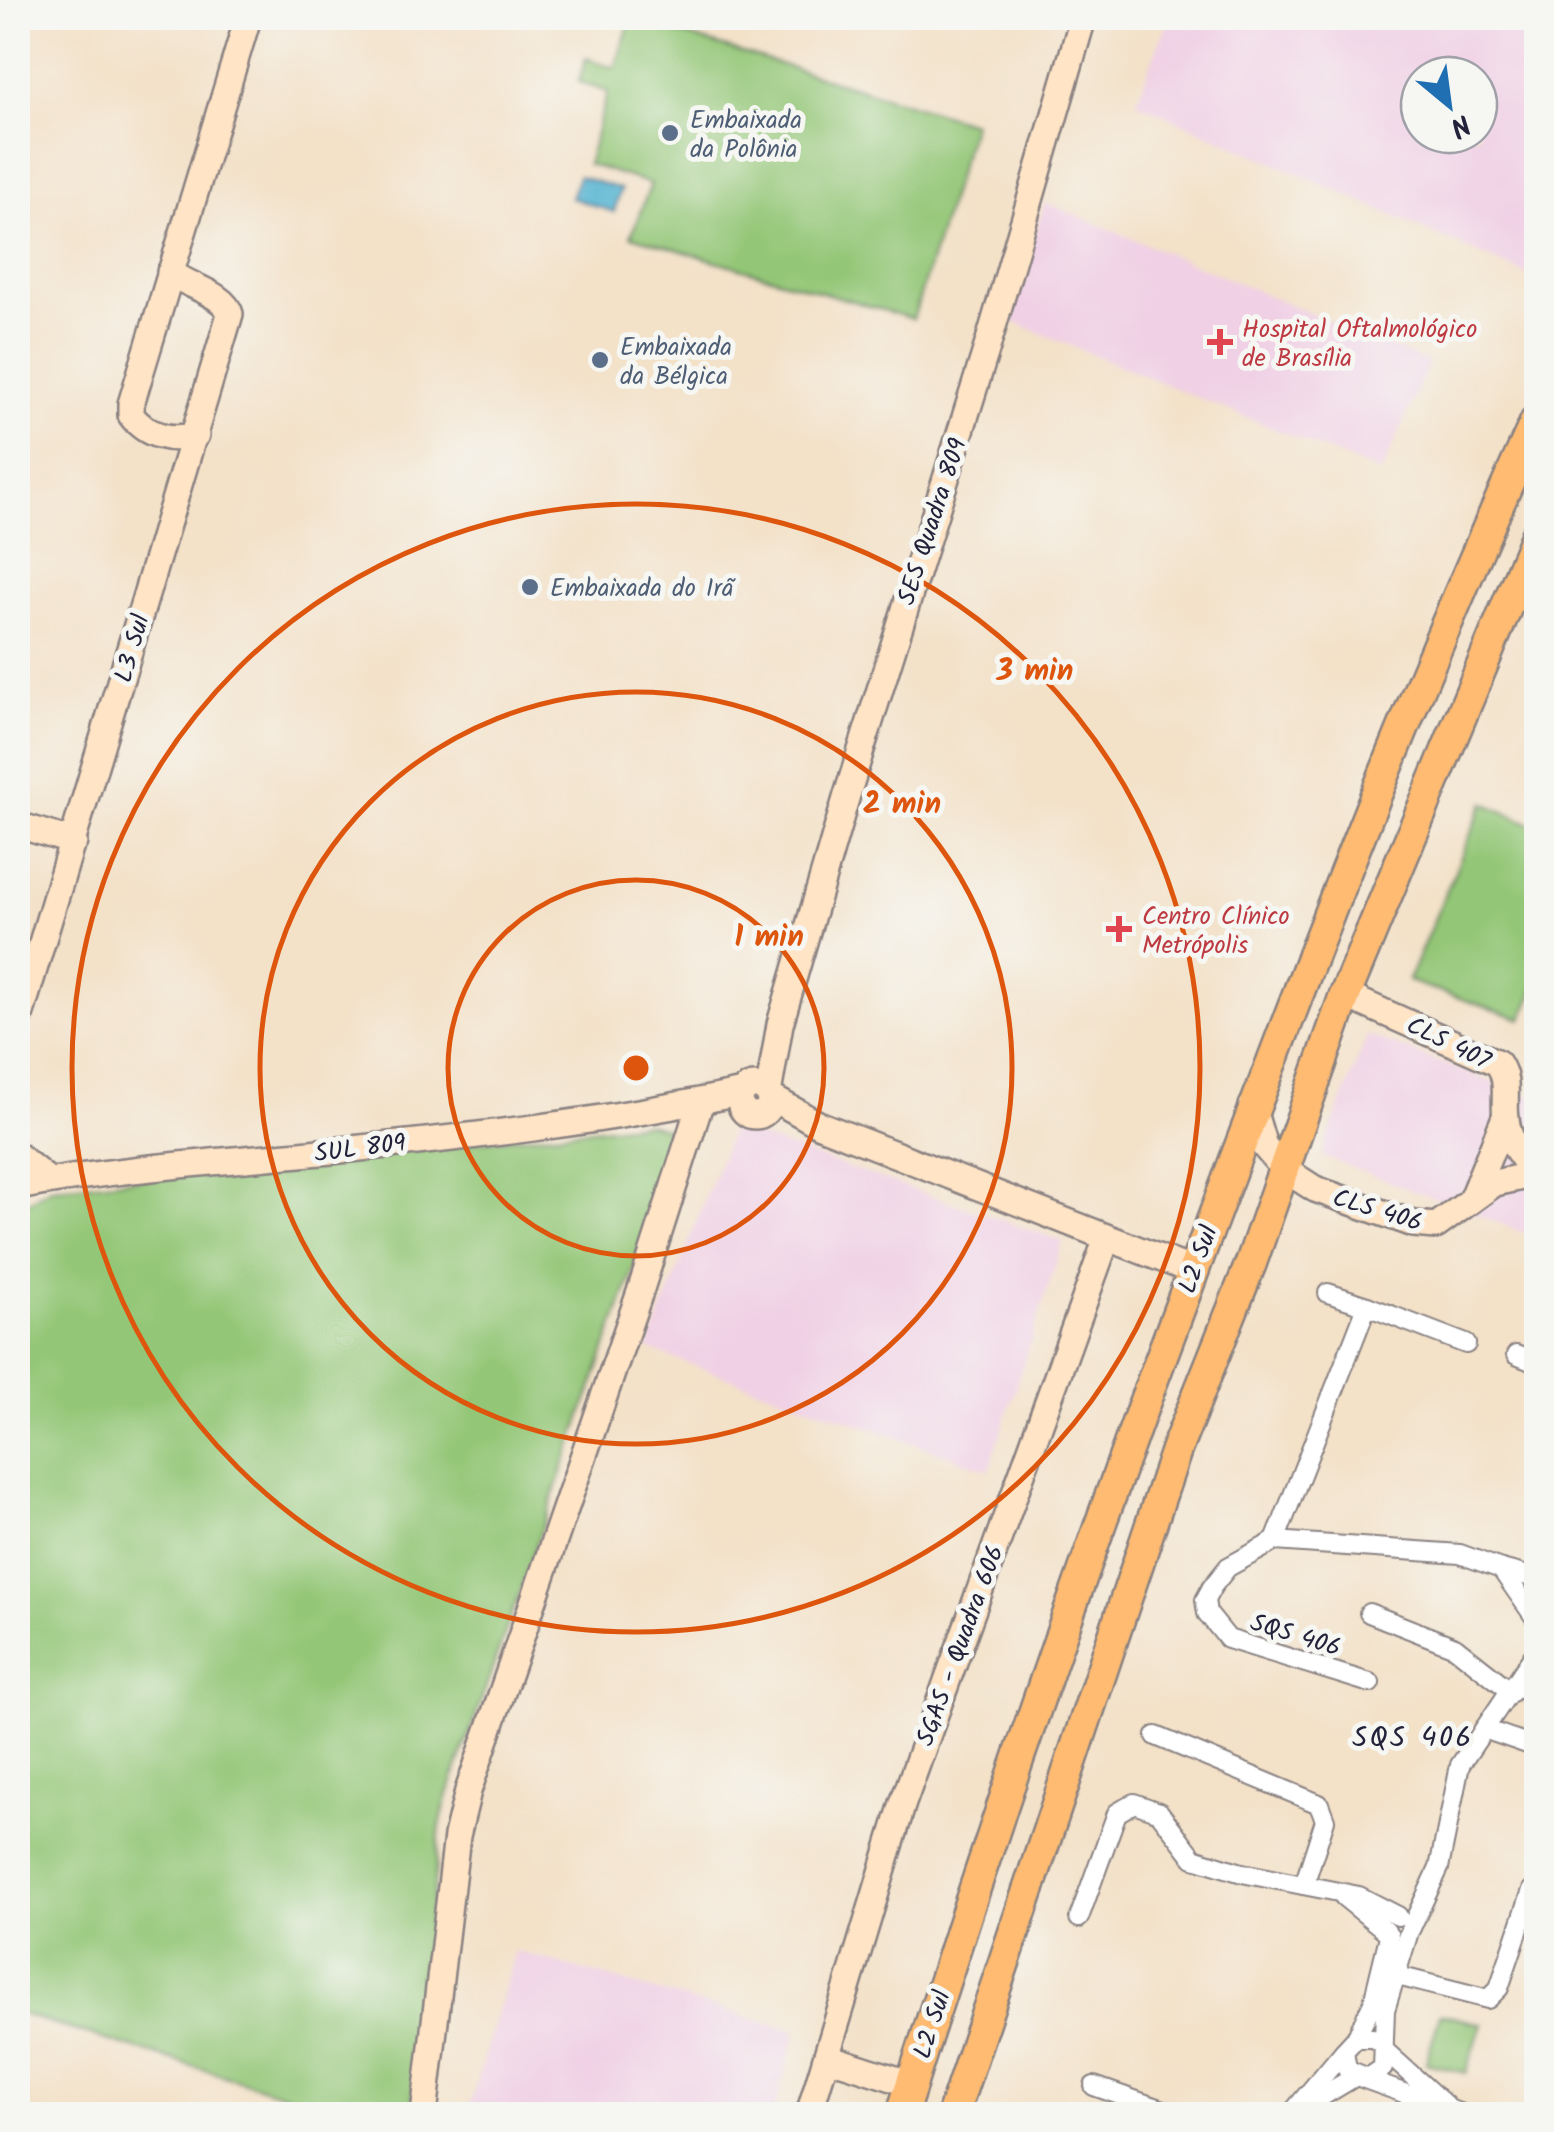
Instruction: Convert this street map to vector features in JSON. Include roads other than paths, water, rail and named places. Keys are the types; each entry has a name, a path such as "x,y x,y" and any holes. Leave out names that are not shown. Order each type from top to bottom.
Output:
{"main road":[{"name":"L2 Sul","path":"902,2114 1132,1428 1252,1106 1438,638 1536,421"},
{"name":"L2 Sul","path":"953,2114 990,1994 1176,1450 1284,1169 1345,996 1536,536"},
{"path":"1362,824 1385,846 1396,845 1411,835"},
{"path":"1346,871 1378,874 1385,897"},
{"path":"1158,1363 1169,1386 1200,1388"},
{"path":"1132,1428 1156,1426 1176,1450"},
{"path":"963,1926 982,1944 996,1944 1013,1930"},
{"path":"946,1977 973,1974 990,1994"}],"street":[{"path":"188,444 144,429 131,415 248,18"},
{"name":"SES Quadra 809","path":"755,1100 1083,18"},
{"name":"L3 Sul","path":"18,1023 230,314 224,302 173,282"},
{"path":"18,824 74,842"},
{"name":"CLS 407","path":"1345,996 1498,1063 1506,1078 1506,1117 1514,1147 1536,1174"},
{"name":"SES Quadra 809","path":"755,1100 777,1050 780,1024"},
{"path":"777,1050 791,1090 818,1124"},
{"name":"SUL 809","path":"30,1182 755,1100 1193,1271"},
{"path":"1252,1106 1264,1146 1284,1169"},
{"path":"424,2114 458,1836 468,1791 701,1107"},
{"path":"1471,1200 1506,1117"},
{"path":"18,1156 30,1182"},
{"name":"CLS 406","path":"1284,1169 1315,1188 1426,1227 1442,1223 1506,1178 1536,1174"},
{"name":"SGAS - Quadra 606","path":"810,2114 903,1803 1107,1238"},
{"path":"1328,1293 1466,1344"},
{"path":"1366,1306 1275,1541 1460,1554 1536,1578"},
{"path":"1516,1354 1536,1363"},
{"name":"SQS 406","path":"1275,1541 1228,1567 1212,1586 1205,1600 1211,1620 1228,1639 1370,1683"},
{"path":"1501,1568 1535,1612"},
{"name":"SQS 406","path":"1369,1612 1455,1647 1512,1692"},
{"path":"1292,2114 1359,2077 1379,2073 1388,1974 1398,1927 1430,1889 1439,1868 1460,1765 1534,1664"},
{"path":"1484,1729 1536,1747"},
{"path":"1156,1736 1319,1804 1325,1820 1304,1885"},
{"path":"1080,1918 1117,1812 1128,1803 1159,1812 1194,1858 1368,1899 1398,1927"},
{"path":"1388,1974 1488,1999 1499,1988 1532,1890"},
{"path":"1388,1974 1344,2063 1359,2077 1456,2112"},
{"path":"1292,2114 1350,2045 1373,2038 1456,2112"},
{"path":"827,2057 911,2084"},
{"path":"1094,2086 1174,2114"}],"water":[{"path":"578,176 621,189 614,212 571,198"}],"place":[{"name":"Embaixada da Polônia","path":"670,133"},
{"name":"Hospital Oftalmológico de Brasília","path":"1220,342"},
{"name":"Embaixada da Bélgica","path":"600,360"},
{"name":"Embaixada do Irã","path":"530,587"},
{"name":"Centro Clínico Metrópolis","path":"1119,929"}],"district":[{"name":"SQS 406","path":"1413,1736"}]}
